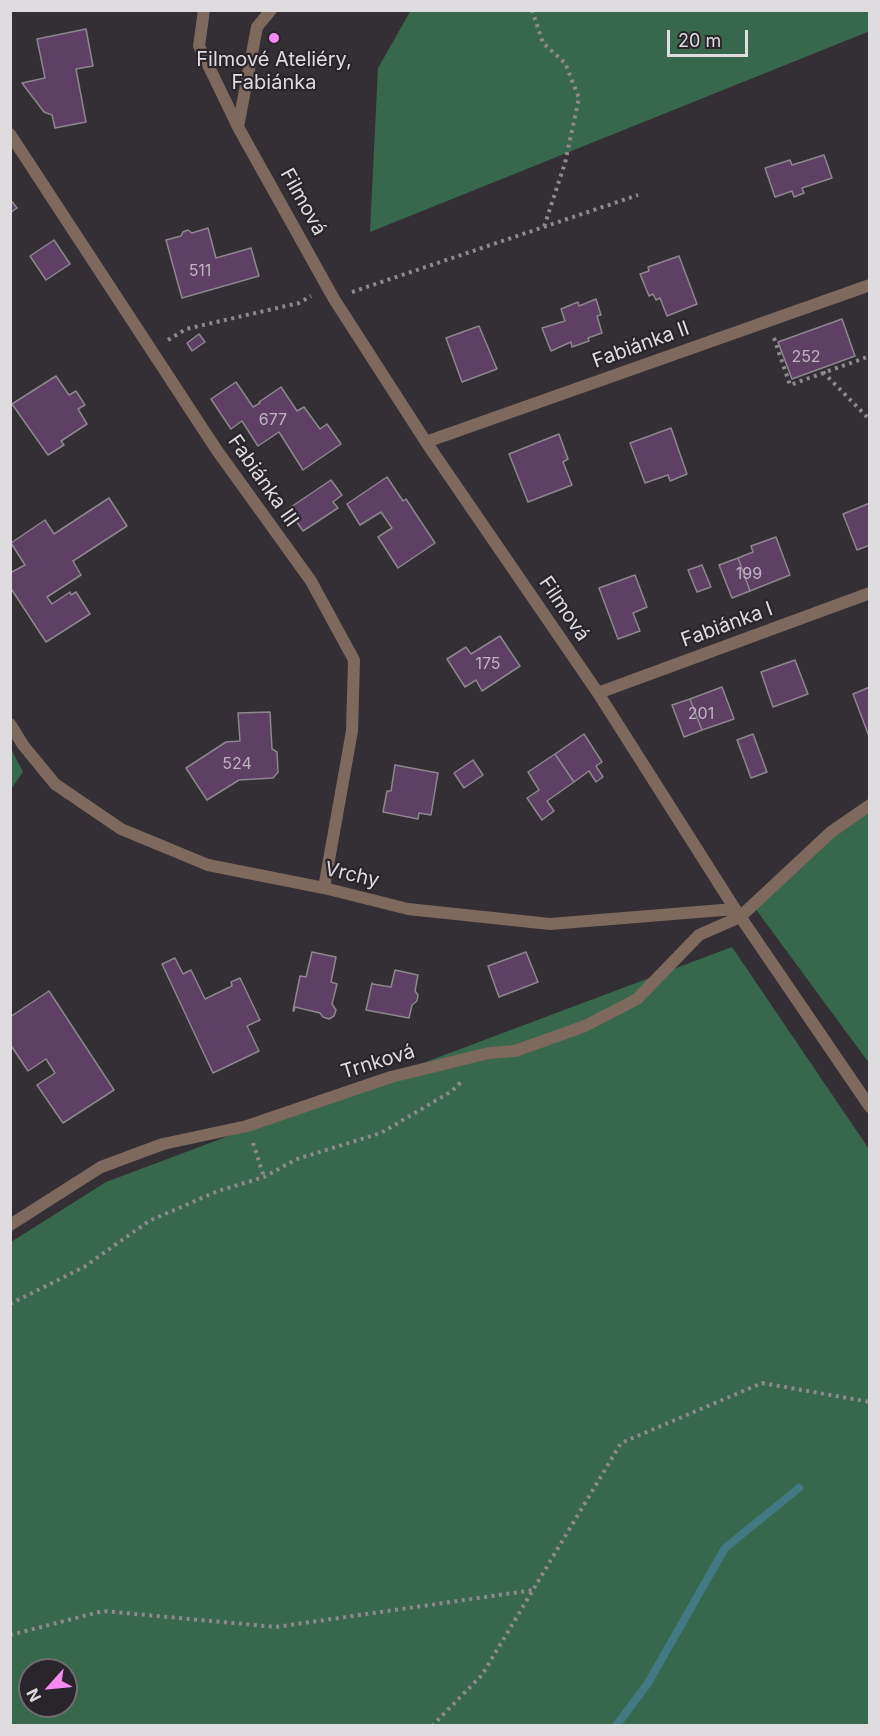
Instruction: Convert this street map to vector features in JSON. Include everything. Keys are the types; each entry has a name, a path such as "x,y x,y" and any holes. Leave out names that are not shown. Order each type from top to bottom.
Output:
{"street":[{"name":"Filmová","path":"204,10 199,46 238,127 334,299 426,442 598,693 738,913 870,1107"},
{"path":"238,127 257,27 271,10"},
{"name":"Fabiánka III","path":"10,134 216,449 310,581 354,660 352,731 324,888"},
{"name":"Fabiánka II","path":"426,442 870,285"},
{"name":"Fabiánka I","path":"598,693 870,593"},
{"name":"Vrchy","path":"10,724 23,745 55,784 122,829 208,865 324,888 408,909 550,924 738,913"},
{"name":"Trnková","path":"10,1225 101,1167 163,1144 247,1126 390,1077 489,1053 515,1051 575,1030 636,999 699,935 738,913 831,832 870,805"}],"path":[{"path":"532,10 543,43 565,63 579,98 565,163 544,227"},
{"path":"152,349 186,329 299,303 316,294 334,299 638,195"},
{"path":"771,331 790,385 870,356"},
{"path":"824,372 870,420"},
{"path":"10,1304 84,1267 149,1221 218,1191 264,1177 297,1159 381,1133 452,1091 489,1053"},
{"path":"247,1126 264,1177"},
{"path":"432,1725 482,1675 621,1443 762,1383 870,1402"},
{"path":"10,1635 104,1611 276,1627 534,1590"}],"green space":[{"path":"411,10 869,10 870,31 370,232 378,68"},
{"path":"11,749 23,772 10,789"},
{"path":"869,801 869,1063 749,900"},
{"path":"732,947 869,1149 869,1725 11,1726 11,1242 106,1182"}],"building":[{"path":"86,29 93,66 76,69 86,122 55,128 52,115 44,112 22,83 45,78 37,39"},
{"path":"824,155 832,178 802,188 804,193 794,197 792,191 775,197 765,168 790,160 792,165"},
{"path":"10,199 17,208 10,213"},
{"path":"208,228 216,258 251,248 259,276 182,298 166,240 181,236 188,230 192,233"},
{"path":"54,240 70,264 46,280 30,256"},
{"path":"679,256 697,304 667,316 660,298 656,300 653,294 649,296 640,274 649,271 648,267"},
{"path":"596,299 601,315 597,316 602,333 572,347 571,342 551,351 542,328 565,321 561,309 578,302 579,306"},
{"path":"842,319 855,356 792,379 778,342"},
{"path":"479,326 497,369 462,382 446,338"},
{"path":"199,334 205,342 192,351 187,343"},
{"path":"56,376 69,395 76,391 85,405 78,409 87,424 61,441 64,445 48,455 12,404"},
{"path":"236,382 253,407 281,387 297,411 304,407 320,429 327,424 341,444 303,470 279,432 258,446 242,421 231,429 211,399"},
{"path":"671,428 687,474 670,481 668,475 645,483 630,443"},
{"path":"559,434 568,459 563,462 572,485 528,502 509,454"},
{"path":"387,477 403,501 406,499 435,543 398,568 378,537 392,528 381,512 360,525 347,504"},
{"path":"331,480 342,495 333,502 338,508 303,531 288,509"},
{"path":"109,498 127,526 73,561 81,575 47,597 52,604 70,592 71,595 76,592 90,614 46,642 10,587 10,573 25,565 11,543 45,520 54,534"},
{"path":"870,503 870,545 857,550 843,514"},
{"path":"776,537 790,575 750,591 738,558 753,552 751,546"},
{"path":"738,558 750,591 732,598 719,565"},
{"path":"702,565 711,587 697,592 688,570"},
{"path":"635,575 647,607 633,613 640,631 618,639 599,588"},
{"path":"500,636 520,666 482,691 476,680 465,687 447,659 466,647 471,654"},
{"path":"795,660 808,694 773,707 761,672"},
{"path":"722,687 734,719 702,730 690,699"},
{"path":"870,687 870,739 853,694"},
{"path":"690,699 702,730 684,737 672,705"},
{"path":"270,712 272,749 277,752 278,772 273,778 239,780 207,800 186,768 226,742 240,741 238,713"},
{"path":"584,734 602,762 596,766 603,777 596,782 589,771 574,782 555,754"},
{"path":"753,734 767,772 751,778 737,740"},
{"path":"555,754 574,782 547,801 554,811 542,820 527,798 539,790 528,772"},
{"path":"473,760 483,775 464,788 454,773"},
{"path":"395,765 438,773 431,815 419,813 418,819 383,812 387,791 391,791"},
{"path":"312,952 336,957 331,982 337,984 332,1004 336,1010 334,1016 329,1019 320,1013 295,1007 293,1011 300,976 306,977"},
{"path":"526,952 538,982 499,997 488,966"},
{"path":"175,958 183,974 191,970 205,999 232,986 231,982 240,978 260,1020 247,1026 259,1051 213,1073 162,964"},
{"path":"395,970 418,975 415,991 418,995 417,1001 412,1005 409,1018 366,1010 372,983 391,987"},
{"path":"49,991 114,1090 63,1123 37,1085 55,1073 46,1059 28,1071 10,1044 10,1017"}],"waterway":[{"path":"616,1726 648,1683 725,1548 799,1488"}],"place":[{"name":"Filmové Ateliéry, Fabiánka","path":"274,38"}]}
